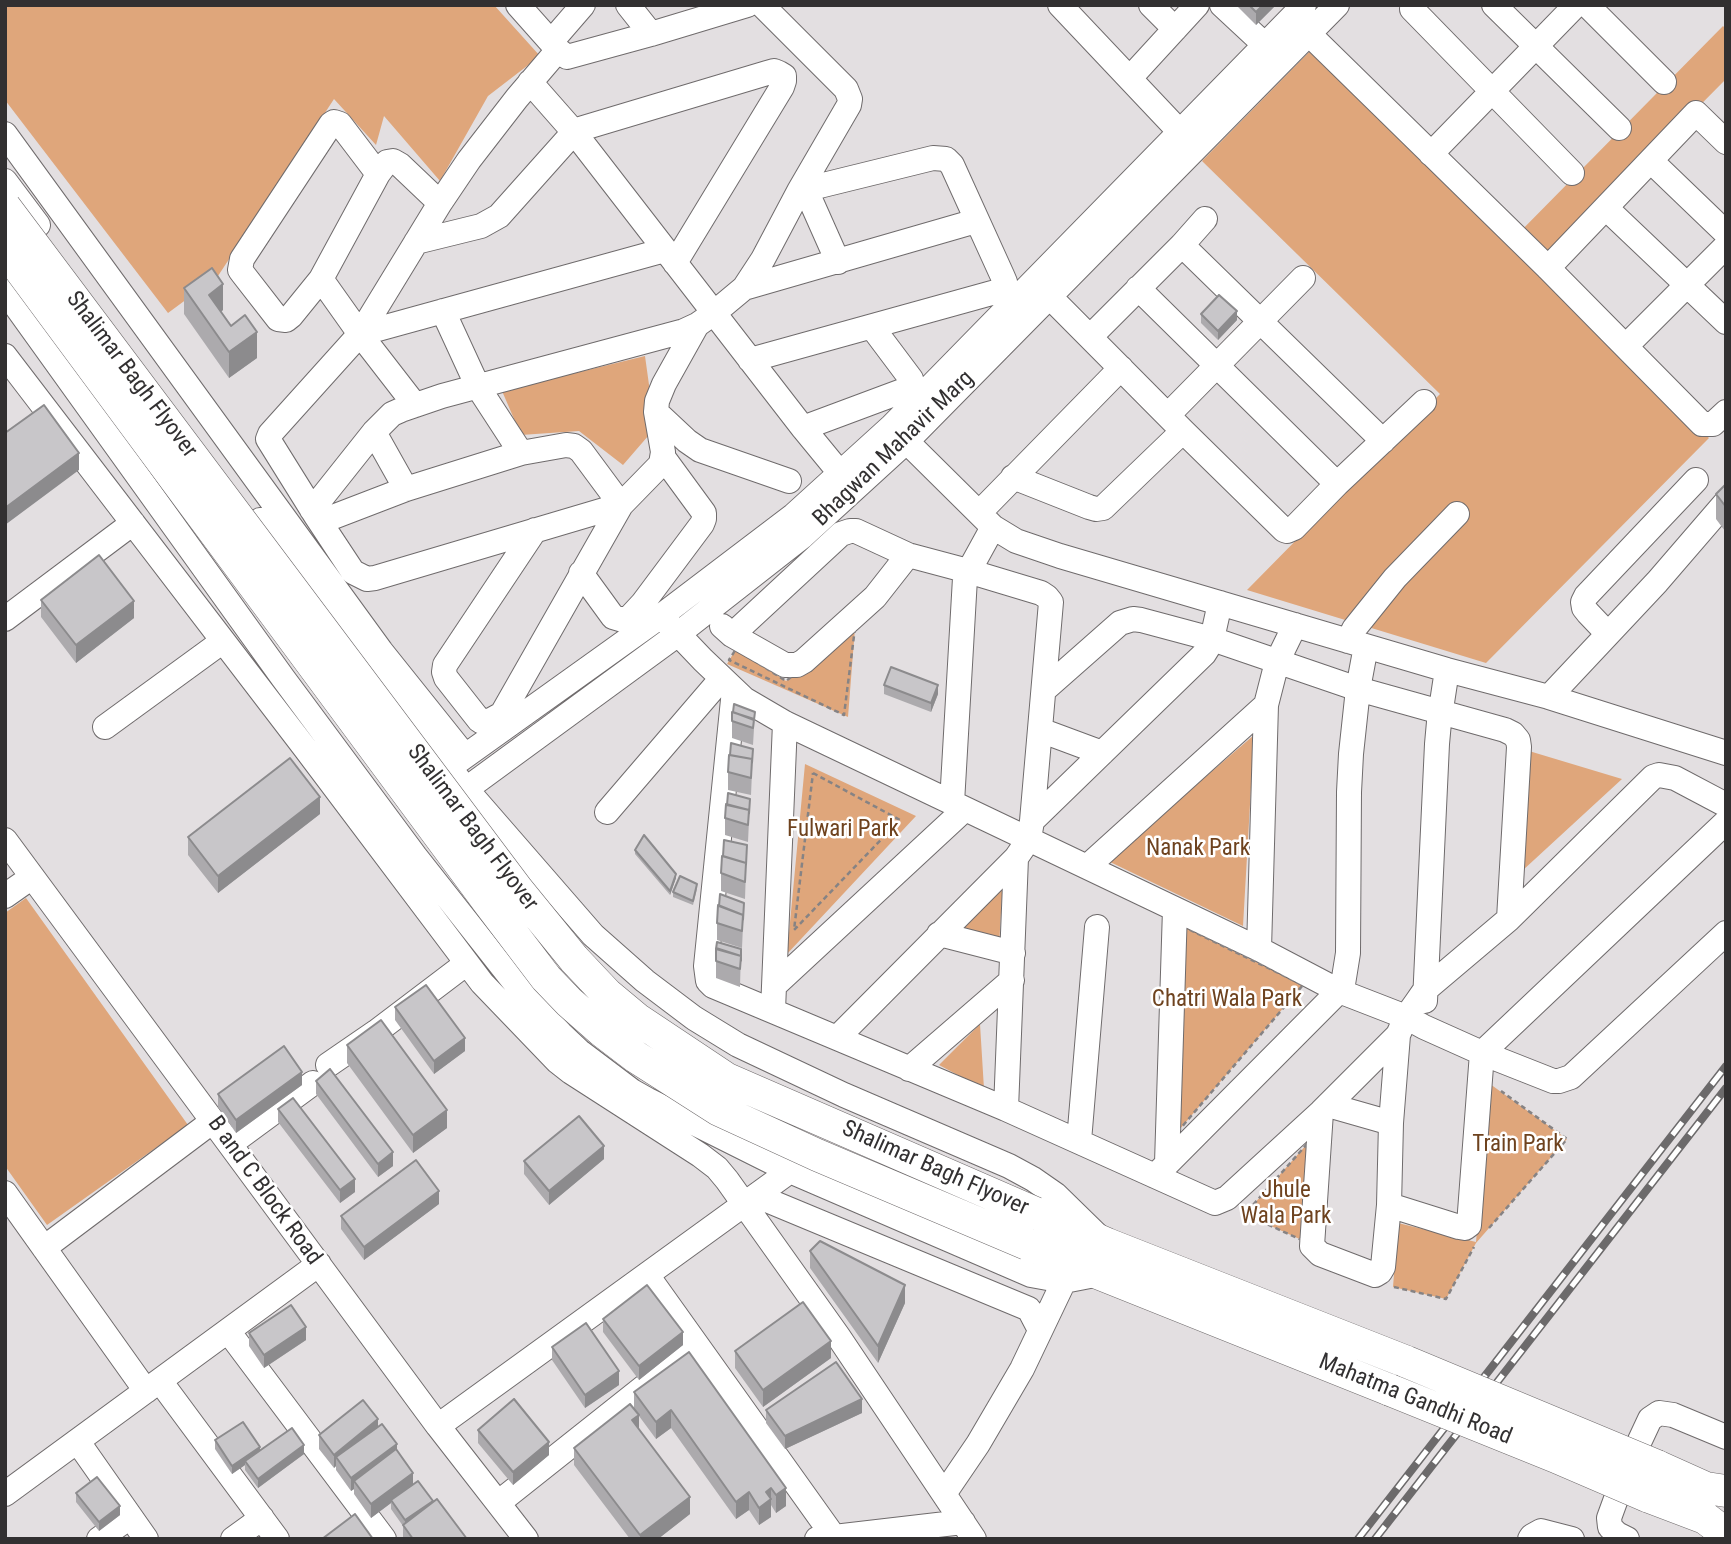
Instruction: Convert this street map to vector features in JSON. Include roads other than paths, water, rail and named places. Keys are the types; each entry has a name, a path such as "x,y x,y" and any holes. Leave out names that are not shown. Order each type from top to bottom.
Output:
{"main road":[{"name":"Shalimar Bagh Flyover","path":"5,207 517,889 607,994 637,1019 727,1079 1107,1244"},
{"name":"Shalimar Bagh Flyover","path":"5,249 538,967 569,1002 636,1057 719,1111 1100,1275"},
{"name":"Mahatma Gandhi Road","path":"1107,1244 1407,1362 1657,1466 1719,1509"},
{"name":"Mahatma Gandhi Road","path":"1100,1275 1647,1496 1719,1509"}],"street":[{"path":"518,5 563,55 572,57 747,5"},
{"path":"239,458 268,436 360,334 440,203 530,82 583,5"},
{"path":"628,5 651,34"},
{"path":"316,516 374,432 392,414 478,387 684,331 705,319 744,288 763,260 850,99 846,89 762,5"},
{"path":"1060,5 1180,132"},
{"path":"1151,5 1175,29"},
{"path":"1130,78 1197,5"},
{"path":"1222,5 1265,45"},
{"name":"Bhagwan Mahavir Marg","path":"1042,289 1180,132 1304,5"},
{"name":"Bhagwan Mahavir Marg","path":"384,814 457,762 669,625 712,607 803,536 847,482 1042,289 1337,5"},
{"path":"1494,5 1619,128"},
{"path":"1431,154 1576,5"},
{"path":"1587,5 1664,82"},
{"path":"1412,9 1572,173"},
{"path":"1309,34 1548,268 1702,424 1713,424 1726,412"},
{"path":"360,334 670,256 782,87 784,76 774,71 574,132 499,216 481,226 416,242"},
{"path":"530,82 574,132 670,256 705,319 750,360 847,482"},
{"path":"1548,268 1653,163 1696,113 1726,142"},
{"path":"378,174 340,124 331,124 242,259 240,270 278,319 286,320 321,279 387,162 393,161 400,165 440,203"},
{"path":"5,134 382,651 457,762 466,789 593,934 645,981 694,1018 738,1045 844,1095 1021,1172 1056,1195 1107,1244"},
{"path":"750,360 999,292 1004,288 1005,282 952,165 941,158 802,190"},
{"path":"1653,163 1726,233"},
{"path":"5,181 457,762"},
{"path":"802,190 838,262"},
{"path":"1606,208 1726,322"},
{"path":"1090,337 1205,219"},
{"path":"744,288 976,220"},
{"path":"5,260 42,231"},
{"path":"1182,245 1383,441"},
{"path":"1626,346 1726,246"},
{"path":"1013,478 1088,507 1103,508 1176,423 1217,365 1303,278"},
{"path":"321,279 415,405"},
{"path":"1138,288 1337,484"},
{"path":"1042,289 1284,530 1294,528 1424,402"},
{"path":"5,291 384,814 510,976 552,1041 557,1061 587,1084 709,1161 750,1201 968,1531"},
{"path":"443,311 478,387 521,453"},
{"path":"535,530 445,665 446,678 482,722 502,714 621,505 661,464 663,457 656,412 659,394 705,319"},
{"path":"803,428 913,387 911,379 872,327"},
{"path":"5,356 493,996 552,1041 579,1051 632,1091 790,1171 1031,1275 1058,1280 1100,1275"},
{"path":"773,998 958,806 964,585 986,520 1013,478 1121,368"},
{"path":"656,412 700,450 789,481"},
{"path":"374,432 406,489"},
{"path":"899,433 986,520 1016,541 1357,644 1549,697 1726,753"},
{"path":"268,436 269,442 353,572 366,579 621,505"},
{"path":"316,516 521,453 566,445 581,451 621,505"},
{"path":"581,573 613,617 623,620 630,617 643,603 702,524 704,513 663,457"},
{"path":"1608,634 1584,608 1586,596 1696,480"},
{"name":"Bhagwan Mahavir Marg","path":"401,837 466,789 669,625 794,515 847,482"},
{"path":"1549,697 1657,582 1726,502"},
{"path":"1161,1169 1343,984 1348,953 1349,792 1358,689 1354,629 1395,578 1457,514"},
{"path":"5,619 133,523"},
{"path":"732,635 845,532 856,531 908,555 1041,593 1051,602 1040,730 1013,953 1006,1109"},
{"path":"712,607 722,626 732,635 785,665 797,665 875,597 908,555"},
{"path":"837,1038 939,934 1102,753 1204,654 1212,639 1220,603"},
{"path":"1044,690 1120,623 1141,620 1212,639 1358,689 1505,730 1518,740 1519,747 1509,919"},
{"path":"669,625 744,699 785,723 1087,867 1179,918 1259,949 1409,1026 1553,1081 1571,1077 1726,933"},
{"path":"1259,949 1266,705 1277,662 1295,625"},
{"path":"105,727 223,641"},
{"path":"1321,1117 1312,1246 1320,1254 1375,1275 1383,1267 1389,1205 1391,1123 1409,1026 1425,990 1437,744 1447,670"},
{"path":"261,690 281,674"},
{"path":"607,812 728,684"},
{"path":"728,684 707,953 706,975 713,986 773,998 837,1038 1079,1141 1161,1169 1206,1201 1215,1203 1221,1202 1321,1117 1409,1026"},
{"path":"1087,867 1266,705"},
{"path":"773,998 785,723"},
{"path":"1040,730 1102,753"},
{"path":"1425,990 1509,919 1653,777 1659,775 1675,778 1726,805"},
{"path":"1389,1205 1459,1227 1465,1228 1469,1225 1482,1053 1726,822"},
{"name":"B and C Block Road","path":"5,840 438,1426 526,1539"},
{"path":"5,896 32,877"},
{"path":"510,976 505,953 507,937 513,923 538,906 573,910"},
{"path":"1161,1169 1179,918"},
{"path":"1079,1141 1097,927"},
{"path":"939,934 1013,953"},
{"path":"230,1144 467,964"},
{"path":"909,1069 1012,980"},
{"path":"1321,1117 1391,1123"},
{"path":"44,1248 213,1121"},
{"path":"438,1426 790,1171"},
{"path":"5,1193 44,1248 277,1539"},
{"path":"750,1201 1029,1309 1040,1330"},
{"path":"6,1493 319,1264"},
{"path":"647,1276 697,1345 825,1538 968,1531"},
{"path":"944,1494 1022,1368 1040,1330 1058,1280"},
{"path":"228,1331 384,1539"},
{"path":"498,1503 697,1345"},
{"path":"1627,1539 1609,1527 1609,1518 1628,1466 1650,1419 1659,1413 1673,1415 1726,1437"},
{"path":"78,1442 146,1539"},
{"path":"99,1539 130,1517"},
{"path":"233,1539 262,1518"},
{"path":"1530,1539 1541,1531 1572,1539"}],"railway":[{"path":"1358,1539 1726,1066"},
{"path":"1375,1539 1726,1088"}],"park label":[{"name":"Fulwari Park","path":"843,830"},
{"name":"Nanak Park","path":"1198,849"},
{"name":"Chatri Wala Park","path":"1227,1000"},
{"name":"Train Park","path":"1518,1145"},
{"name":"Jhule Wala Park","path":"1286,1204"}]}
